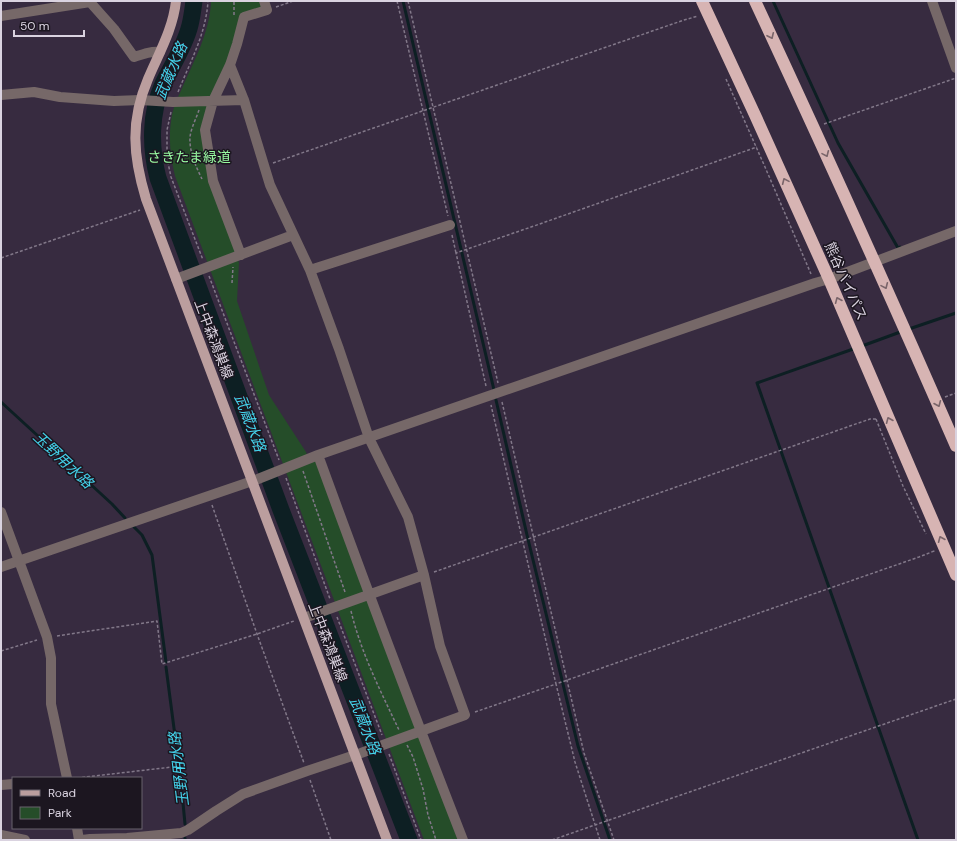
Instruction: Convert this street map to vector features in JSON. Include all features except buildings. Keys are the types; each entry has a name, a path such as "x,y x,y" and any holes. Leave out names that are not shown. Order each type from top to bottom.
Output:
{"highway":[{"name":"熊谷バイパス","path":"702,1 829,279 956,575"},
{"path":"755,1 875,262 956,446"}],"main road":[{"name":"上中森鴻巣線","path":"176,1 172,23 167,37 148,79 145,100 136,127 136,155 140,178 149,207 180,278 359,753 387,840"}],"street":[{"path":"932,1 956,68"},
{"path":"1,16 90,2 114,29 134,57 147,52 160,52"},
{"path":"241,255 213,181 205,130 213,101 230,65 244,18 265,5"},
{"path":"82,840 90,838 182,837 188,830 243,794 465,715 440,646 424,575 408,517 369,438 310,270 270,185 244,100 230,65"},
{"path":"1,95 34,92 74,99 114,101 145,100 169,106 213,101 244,100"},
{"path":"310,270 450,225"},
{"path":"1,568 256,479 318,455 829,279 956,231"},
{"path":"180,278 293,234"},
{"path":"318,455 420,731 463,840"},
{"path":"1,512 47,637 51,658 51,704 67,777"},
{"path":"308,617 424,575"},
{"path":"1,785 12,784"},
{"path":"77,829 79,840"},
{"path":"1,835 25,840"}],"path":[{"path":"177,92 196,50 206,20 208,1"},
{"path":"265,5 293,1"},
{"path":"397,1 524,541 556,684 575,762 600,840"},
{"path":"408,1 500,392 532,538 584,753 614,840"},
{"path":"265,166 691,17 708,14"},
{"path":"724,75 757,147 815,283"},
{"path":"814,127 956,78"},
{"path":"169,106 167,145 171,176 382,745 422,840"},
{"path":"456,253 542,224 757,147"},
{"path":"1,258 149,207"},
{"path":"424,575 870,419 880,418"},
{"path":"876,419 903,486 927,536"},
{"path":"300,462 352,617 377,684 413,757 436,840"},
{"path":"209,495 331,840"},
{"path":"465,715 934,551"},
{"path":"1,651 47,637 157,621 162,664 308,617"},
{"path":"552,840 956,699"},
{"path":"86,777 172,767"}],"green space":[{"name":"さきたま緑道","path":"211,1 262,1 263,9 241,17 234,46 203,131 239,263 237,301 269,395 306,452 310,463 316,461 458,840 424,840 175,176 170,146 172,115 205,34"}],"waterway":[{"name":"武蔵水路","path":"194,1 188,33 182,48 163,84 156,107 153,142 155,166 158,178 281,510 409,840"},
{"path":"403,1 494,390"},
{"path":"773,1 838,143 898,248 900,247"},
{"path":"909,329 956,313"},
{"path":"862,346 903,331"},
{"path":"856,348 757,383 918,840"},
{"path":"496,400 578,746 610,840"},
{"name":"玉野用水路","path":"1,402 112,504 125,518"},
{"name":"玉野用水路","path":"134,527 142,535 152,555 166,662"},
{"name":"玉野用水路","path":"166,667 185,824"}]}
